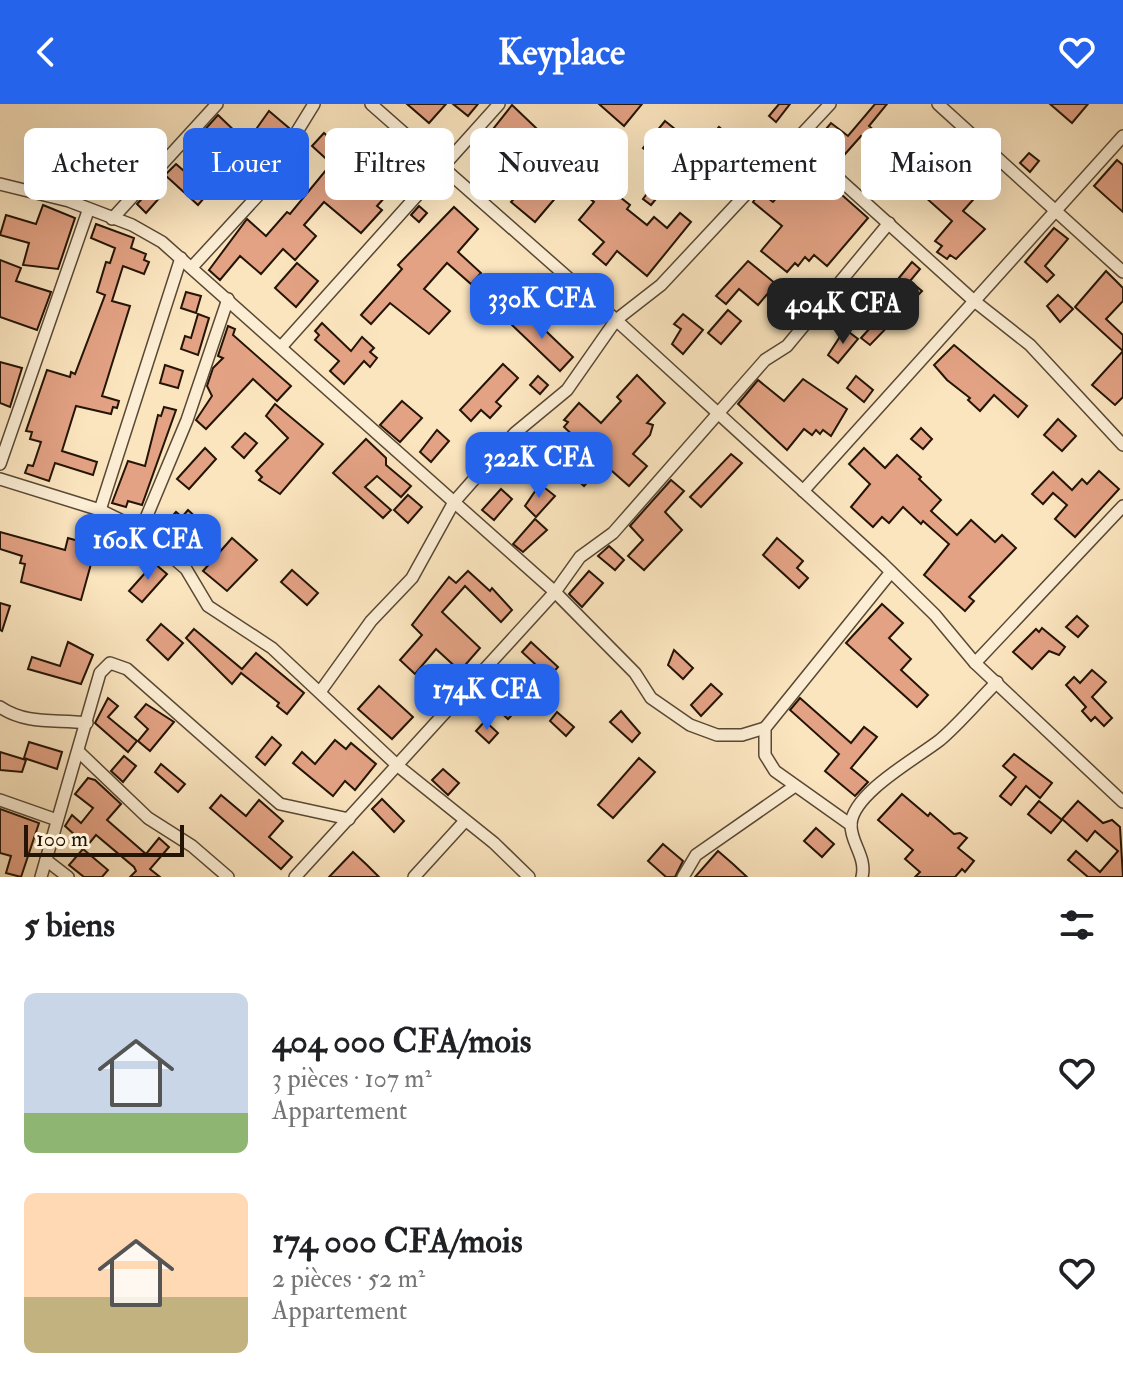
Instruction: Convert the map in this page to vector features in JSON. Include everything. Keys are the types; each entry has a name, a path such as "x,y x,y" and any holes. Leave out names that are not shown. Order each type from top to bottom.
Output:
{"street":[{"path":"112,219 217,104"},
{"path":"193,266 275,177 282,156 314,104"},
{"path":"371,104 398,128"},
{"path":"454,155 499,104"},
{"path":"809,128 830,104"},
{"path":"938,104 1123,272"},
{"path":"803,491 1123,136"},
{"path":"454,177 616,320 891,572 975,663 1123,802"},
{"path":"845,184 973,300 1030,345 1123,445"},
{"path":"1,188 69,201 88,211 132,225 193,266 555,592 635,673 651,698 690,725 717,735 742,735 765,728 891,572"},
{"path":"281,347 413,200"},
{"path":"320,692 371,621 412,578 454,502 515,433 567,390 616,320 661,285 741,200"},
{"path":"0,464 88,211"},
{"path":"295,877 555,592 580,557 613,533 765,360 787,346 889,223"},
{"path":"100,510 181,258"},
{"path":"141,530 187,420 228,299"},
{"path":"0,479 100,510 141,530 186,569 208,606 272,648 398,766 494,843 529,877"},
{"path":"975,663 1123,506"},
{"path":"41,877 100,673 110,663 127,669 280,804 349,819"},
{"path":"851,825 866,796 942,738 997,682"},
{"path":"0,707 18,718 33,722 54,718 87,723"},
{"path":"765,728 765,755 775,771 851,825 865,868 862,877"},
{"path":"79,752 148,818 192,846 228,877"},
{"path":"683,877 696,855 795,786"},
{"path":"0,800 57,820"},
{"path":"414,877 464,822"},
{"path":"46,860 68,877"}],"building":[{"path":"407,104 446,104 429,123"},
{"path":"453,104 478,104 468,116"},
{"path":"599,104 642,104 624,126"},
{"path":"779,104 790,104 776,122 769,116"},
{"path":"875,104 887,104 869,126 871,128 861,128 861,136 845,154 845,134 848,136"},
{"path":"1050,104 1088,104 1072,123"},
{"path":"512,105 536,128 494,128"},
{"path":"269,111 289,128 257,128"},
{"path":"218,115 232,128 206,128"},
{"path":"665,121 674,128 659,128"},
{"path":"324,133 325,134 325,158 312,146"},
{"path":"1029,153 1039,161 1030,172 1020,163"},
{"path":"1117,160 1123,165 1123,212 1094,186"},
{"path":"176,164 183,170 183,191 167,177"},
{"path":"325,171 325,200 382,200 377,206 382,210 361,233 324,202 304,225 316,236 295,260 283,249 261,274 240,256 220,280 209,270 247,219 266,236 287,212 290,214 301,200 309,200 309,191"},
{"path":"845,198 868,218 827,266 814,255 809,261 805,257 798,266 795,263 787,272 761,251 782,226 753,202"},
{"path":"141,200 157,200 146,213 137,204"},
{"path":"513,200 554,200 535,222 511,202"},
{"path":"592,200 624,200 630,205 627,209 647,225 654,217 667,228 680,213 691,222 647,276 617,251 606,265 593,254 604,242 579,220 594,202"},
{"path":"928,200 973,200 963,211 985,229 956,259 950,255 947,259 937,252 942,246 935,241 952,221"},
{"path":"43,205 75,218 58,269 23,265 29,243 0,235 6,215 36,224"},
{"path":"419,206 427,213 419,222 411,215"},
{"path":"454,207 478,229 458,252 481,273 471,284 447,263 424,289 450,311 429,334 390,303 371,324 361,315 402,269 398,265"},
{"path":"96,224 134,238 131,248 146,254 144,260 149,262 144,274 123,266 112,301 130,306 102,396 119,401 117,408 113,407 111,414 76,406 62,451 97,462 93,475 55,463 49,481 25,473 28,465 33,466 41,442 30,439 32,432 26,431 47,370 70,377 71,372 75,374 105,295 97,292 106,262 110,263 115,248 91,238"},
{"path":"1054,228 1068,239 1045,266 1054,275 1047,282 1025,262"},
{"path":"0,260 21,268 16,281 51,292 37,330 0,317"},
{"path":"748,261 776,284 758,305 739,289 726,304 716,296"},
{"path":"912,262 920,269 910,281 922,291 870,345 861,338 903,292 894,284"},
{"path":"297,263 318,281 296,307 275,288"},
{"path":"1106,271 1123,288 1123,301 1106,319 1123,335 1123,351 1075,307"},
{"path":"545,286 556,297 547,306 536,296"},
{"path":"186,292 201,296 196,313 181,308"},
{"path":"1058,295 1073,309 1060,322 1047,306"},
{"path":"728,310 741,321 721,344 708,333"},
{"path":"525,311 573,357 560,371 512,325"},
{"path":"198,314 209,318 198,355 181,349 185,336 191,338"},
{"path":"683,314 703,330 683,354 672,344 681,329 674,324"},
{"path":"322,323 351,351 362,337 374,348 370,352 377,358 370,367 364,361 344,384 330,371 339,361 315,340 319,335 315,331"},
{"path":"228,326 235,329 233,335 291,386 277,401 253,379 206,429 196,420 212,396 207,386 213,368 223,358 218,356"},
{"path":"845,329 858,339 838,363 828,355"},
{"path":"954,345 1027,406 1018,417 994,395 980,411 968,400 970,398 947,380 934,365"},
{"path":"1123,351 1123,397 1115,405 1092,385"},
{"path":"0,362 22,368 10,407 0,403"},
{"path":"503,364 518,378 496,402 501,406 490,418 481,410 471,421 460,410"},
{"path":"165,365 183,371 178,388 160,383"},
{"path":"637,375 665,403 647,423 653,425 650,435 633,454 647,466 629,486 604,464 584,486 564,468 574,457 568,452 578,440 564,427 568,422 564,420 579,403 601,423 621,401 617,397"},
{"path":"538,376 548,385 540,394 530,385"},
{"path":"856,376 873,390 864,402 847,388"},
{"path":"803,379 847,409 831,436 823,430 820,434 816,430 812,435 804,429 787,450 738,404 758,380 784,401"},
{"path":"402,401 422,418 400,442 380,425"},
{"path":"275,404 323,444 280,494 259,480 262,477 256,471 288,438 266,416"},
{"path":"164,407 176,410 142,505 128,501 126,507 112,503 128,461 145,466 158,415 161,416"},
{"path":"1058,419 1076,436 1062,451 1044,435"},
{"path":"921,428 932,439 923,449 911,439"},
{"path":"437,430 449,441 431,462 420,452"},
{"path":"245,433 257,443 244,458 232,447"},
{"path":"366,439 386,458 386,465 411,486 401,497 377,476 365,487 391,510 383,518 333,473"},
{"path":"205,448 216,459 189,489 177,479"},
{"path":"864,448 885,468 897,455 921,477 919,479 941,500 931,511 957,535 971,520 995,542 1002,535 1016,548 969,597 974,601 965,611 924,575 949,544 903,507 889,523 882,517 873,527 851,507 870,484 849,464"},
{"path":"731,454 742,463 701,507 690,497"},
{"path":"1099,471 1119,489 1075,537 1055,519 1067,505 1053,493 1043,504 1032,494 1053,472 1072,490 1082,479 1087,484"},
{"path":"671,480 684,491 665,512 682,530 644,570 628,556 643,540 630,526"},
{"path":"540,484 555,496 536,517 525,506"},
{"path":"501,489 512,499 494,520 482,510"},
{"path":"408,495 422,507 408,523 394,510"},
{"path":"188,510 201,522 183,542 169,530 172,527 167,522 176,512 182,517"},
{"path":"535,519 547,530 523,552 513,544"},
{"path":"0,532 65,550 68,538 96,546 81,600 21,582 25,564 20,563 22,556 0,549"},
{"path":"232,538 257,560 227,591 203,571"},
{"path":"777,538 803,561 797,568 808,578 799,588 763,555"},
{"path":"609,546 624,560 615,570 598,556"},
{"path":"154,563 167,574 142,602 129,591"},
{"path":"292,570 318,593 307,605 281,582"},
{"path":"468,571 490,591 492,588 512,610 501,622 465,586 442,612 480,648 460,671 436,649 415,674 400,660 422,635 412,625 449,577 456,583"},
{"path":"589,571 603,583 582,607 569,594"},
{"path":"0,603 10,606 2,631 0,630"},
{"path":"882,604 903,623 889,638 911,659 901,670 928,695 917,707 846,643"},
{"path":"1077,616 1088,626 1078,637 1066,627"},
{"path":"161,624 183,643 168,660 147,640"},
{"path":"1042,628 1065,647 1059,655 1049,651 1032,669 1013,652 1036,629 1039,632"},
{"path":"194,629 242,669 256,653 304,693 287,714 277,706 279,703 241,673 232,684 186,638"},
{"path":"68,642 93,655 81,684 28,669 32,657 60,666"},
{"path":"531,642 558,667 549,677 522,652"},
{"path":"674,650 693,668 683,679 668,665"},
{"path":"1092,670 1106,682 1092,697 1112,718 1104,726 1095,717 1091,721 1082,711 1086,707 1066,685 1074,677 1080,683"},
{"path":"489,679 496,685 482,701 475,694"},
{"path":"711,684 722,694 701,716 691,705"},
{"path":"379,686 413,717 392,739 358,709"},
{"path":"516,688 527,699 508,719 497,709"},
{"path":"108,698 118,706 108,717 137,741 128,752 95,723"},
{"path":"800,698 851,743 864,727 877,737 851,768 868,782 855,796 825,771 839,754 790,710"},
{"path":"146,704 174,722 150,751 138,741 148,729 135,717"},
{"path":"621,711 640,733 632,742 610,722"},
{"path":"557,712 574,727 566,736 550,721"},
{"path":"485,721 498,733 489,743 476,731"},
{"path":"272,737 281,745 265,765 256,757"},
{"path":"335,740 346,749 351,743 376,764 355,790 345,781 333,796 293,763 302,752 315,764"},
{"path":"29,742 62,752 57,769 24,758"},
{"path":"0,752 26,760 22,772 0,770"},
{"path":"1014,754 1052,783 1040,798 1026,786 1011,805 1000,796 1016,777 1003,766"},
{"path":"124,756 136,766 123,782 111,771"},
{"path":"639,758 655,772 613,818 598,805"},
{"path":"161,764 185,784 178,792 155,772"},
{"path":"443,769 459,783 448,795 432,780"},
{"path":"88,778 95,780 121,804 107,820 146,854 159,838 169,847 150,869 160,877 130,877 136,871 134,867 96,835 87,846 65,826 72,815 81,823 93,808 75,794"},
{"path":"902,794 954,834 960,833 967,838 958,848 974,861 965,872 962,869 955,877 915,877 920,872 905,859 913,850 878,820"},
{"path":"221,795 246,816 259,800 283,821 269,837 292,857 281,869 210,808"},
{"path":"382,799 404,821 394,832 372,809"},
{"path":"1039,801 1062,820 1051,833 1028,814"},
{"path":"1078,801 1103,823 1112,820 1120,827 1123,877 1088,877 1068,860 1076,851 1100,872 1118,851 1095,831 1087,841 1062,819"},
{"path":"0,809 39,823 21,877 6,873 11,856 0,853"},
{"path":"816,828 834,844 822,857 804,841"},
{"path":"663,844 683,861 675,877 666,877 648,861"},
{"path":"83,849 108,870 102,877 84,877 69,865"},
{"path":"718,851 733,864 747,877 695,877"},
{"path":"353,852 367,865 379,877 329,877"}]}
